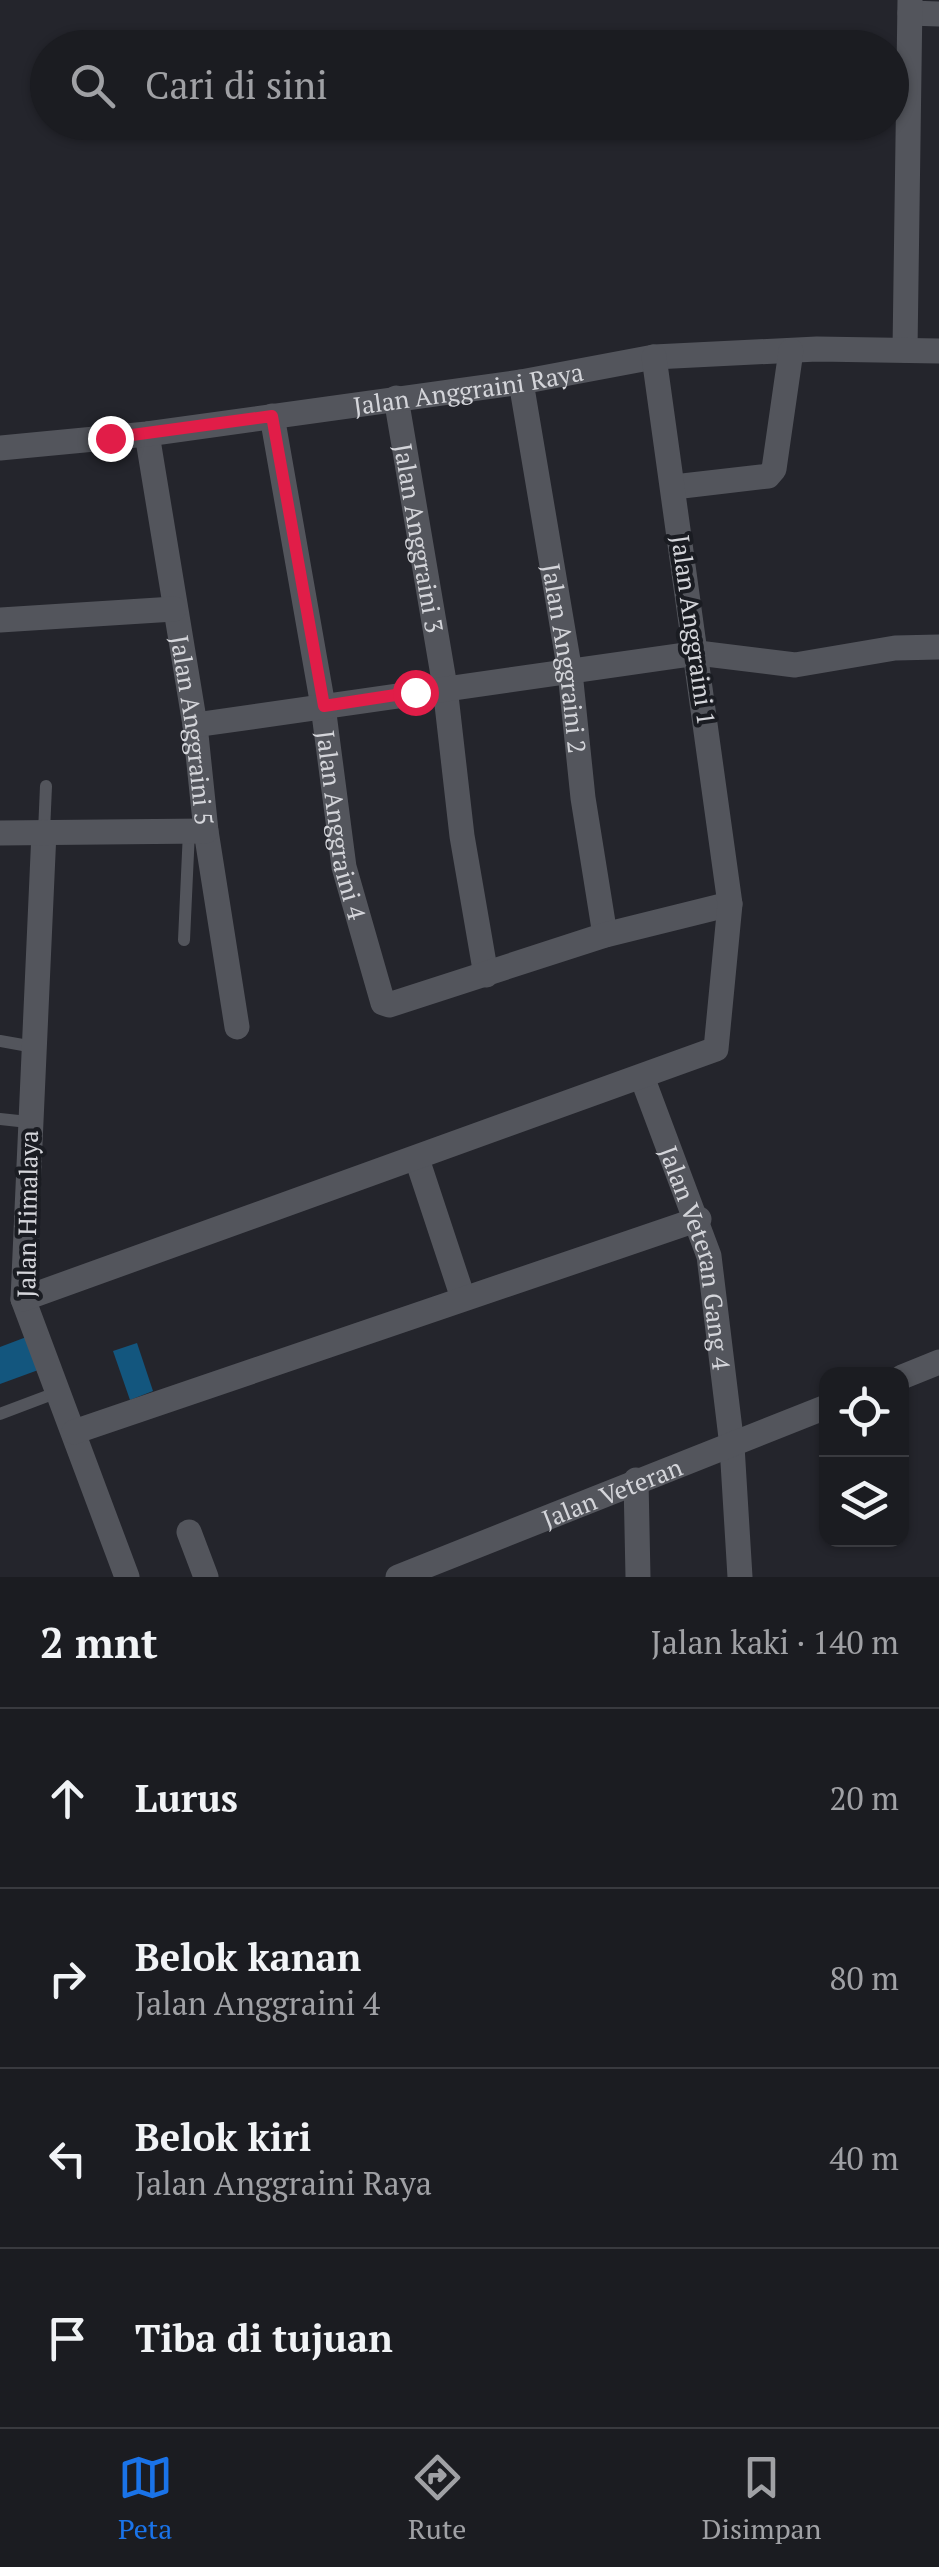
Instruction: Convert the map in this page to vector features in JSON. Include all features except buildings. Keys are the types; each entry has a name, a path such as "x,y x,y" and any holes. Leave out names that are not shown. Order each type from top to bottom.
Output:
{"street":[{"path":"909,76 910,7 939,14"},
{"path":"905,350 908,140"},
{"path":"674,487 768,476 774,469 792,350"},
{"name":"Jalan Anggraini Raya","path":"0,448 146,434 522,382 654,357 792,350 939,351"},
{"name":"Jalan Anggraini 1","path":"642,1077 716,1049 730,904 654,357"},
{"name":"Jalan Anggraini 2","path":"522,382 570,672 583,798 606,935"},
{"name":"Jalan Anggraini 3","path":"396,398 445,687 462,836 486,975"},
{"name":"Jalan Anggraini 4","path":"272,416 324,706 344,866 378,998 389,1005 486,975"},
{"name":"Jalan Anggraini 5","path":"146,434 195,725 197,831 237,1026"},
{"path":"0,620 174,609"},
{"path":"195,725 698,654 795,665 895,648 939,646"},
{"path":"0,832 197,831"},
{"name":"Jalan Himalaya","path":"44,832 23,1299 127,1577"},
{"path":"486,975 606,935 730,904"},
{"path":"23,1299 642,1077"},
{"name":"Jalan Veteran Gang 4","path":"642,1077 710,1256 732,1446 740,1577"},
{"path":"417,1159 463,1298"},
{"path":"74,1432 699,1219"},
{"path":"909,1374 939,1362"},
{"name":"Jalan Veteran","path":"398,1577 430,1570 636,1480 819,1410"},
{"path":"636,1480 638,1577"},
{"path":"190,1532 206,1577"}],"lane":[{"path":"44,832 46,786"},
{"path":"184,940 197,831"},
{"path":"0,1042 34,1048"},
{"path":"0,1120 28,1122"},
{"path":"0,1414 58,1392"}],"route":[{"path":"110,438 272,416 324,706 415,692"}]}
